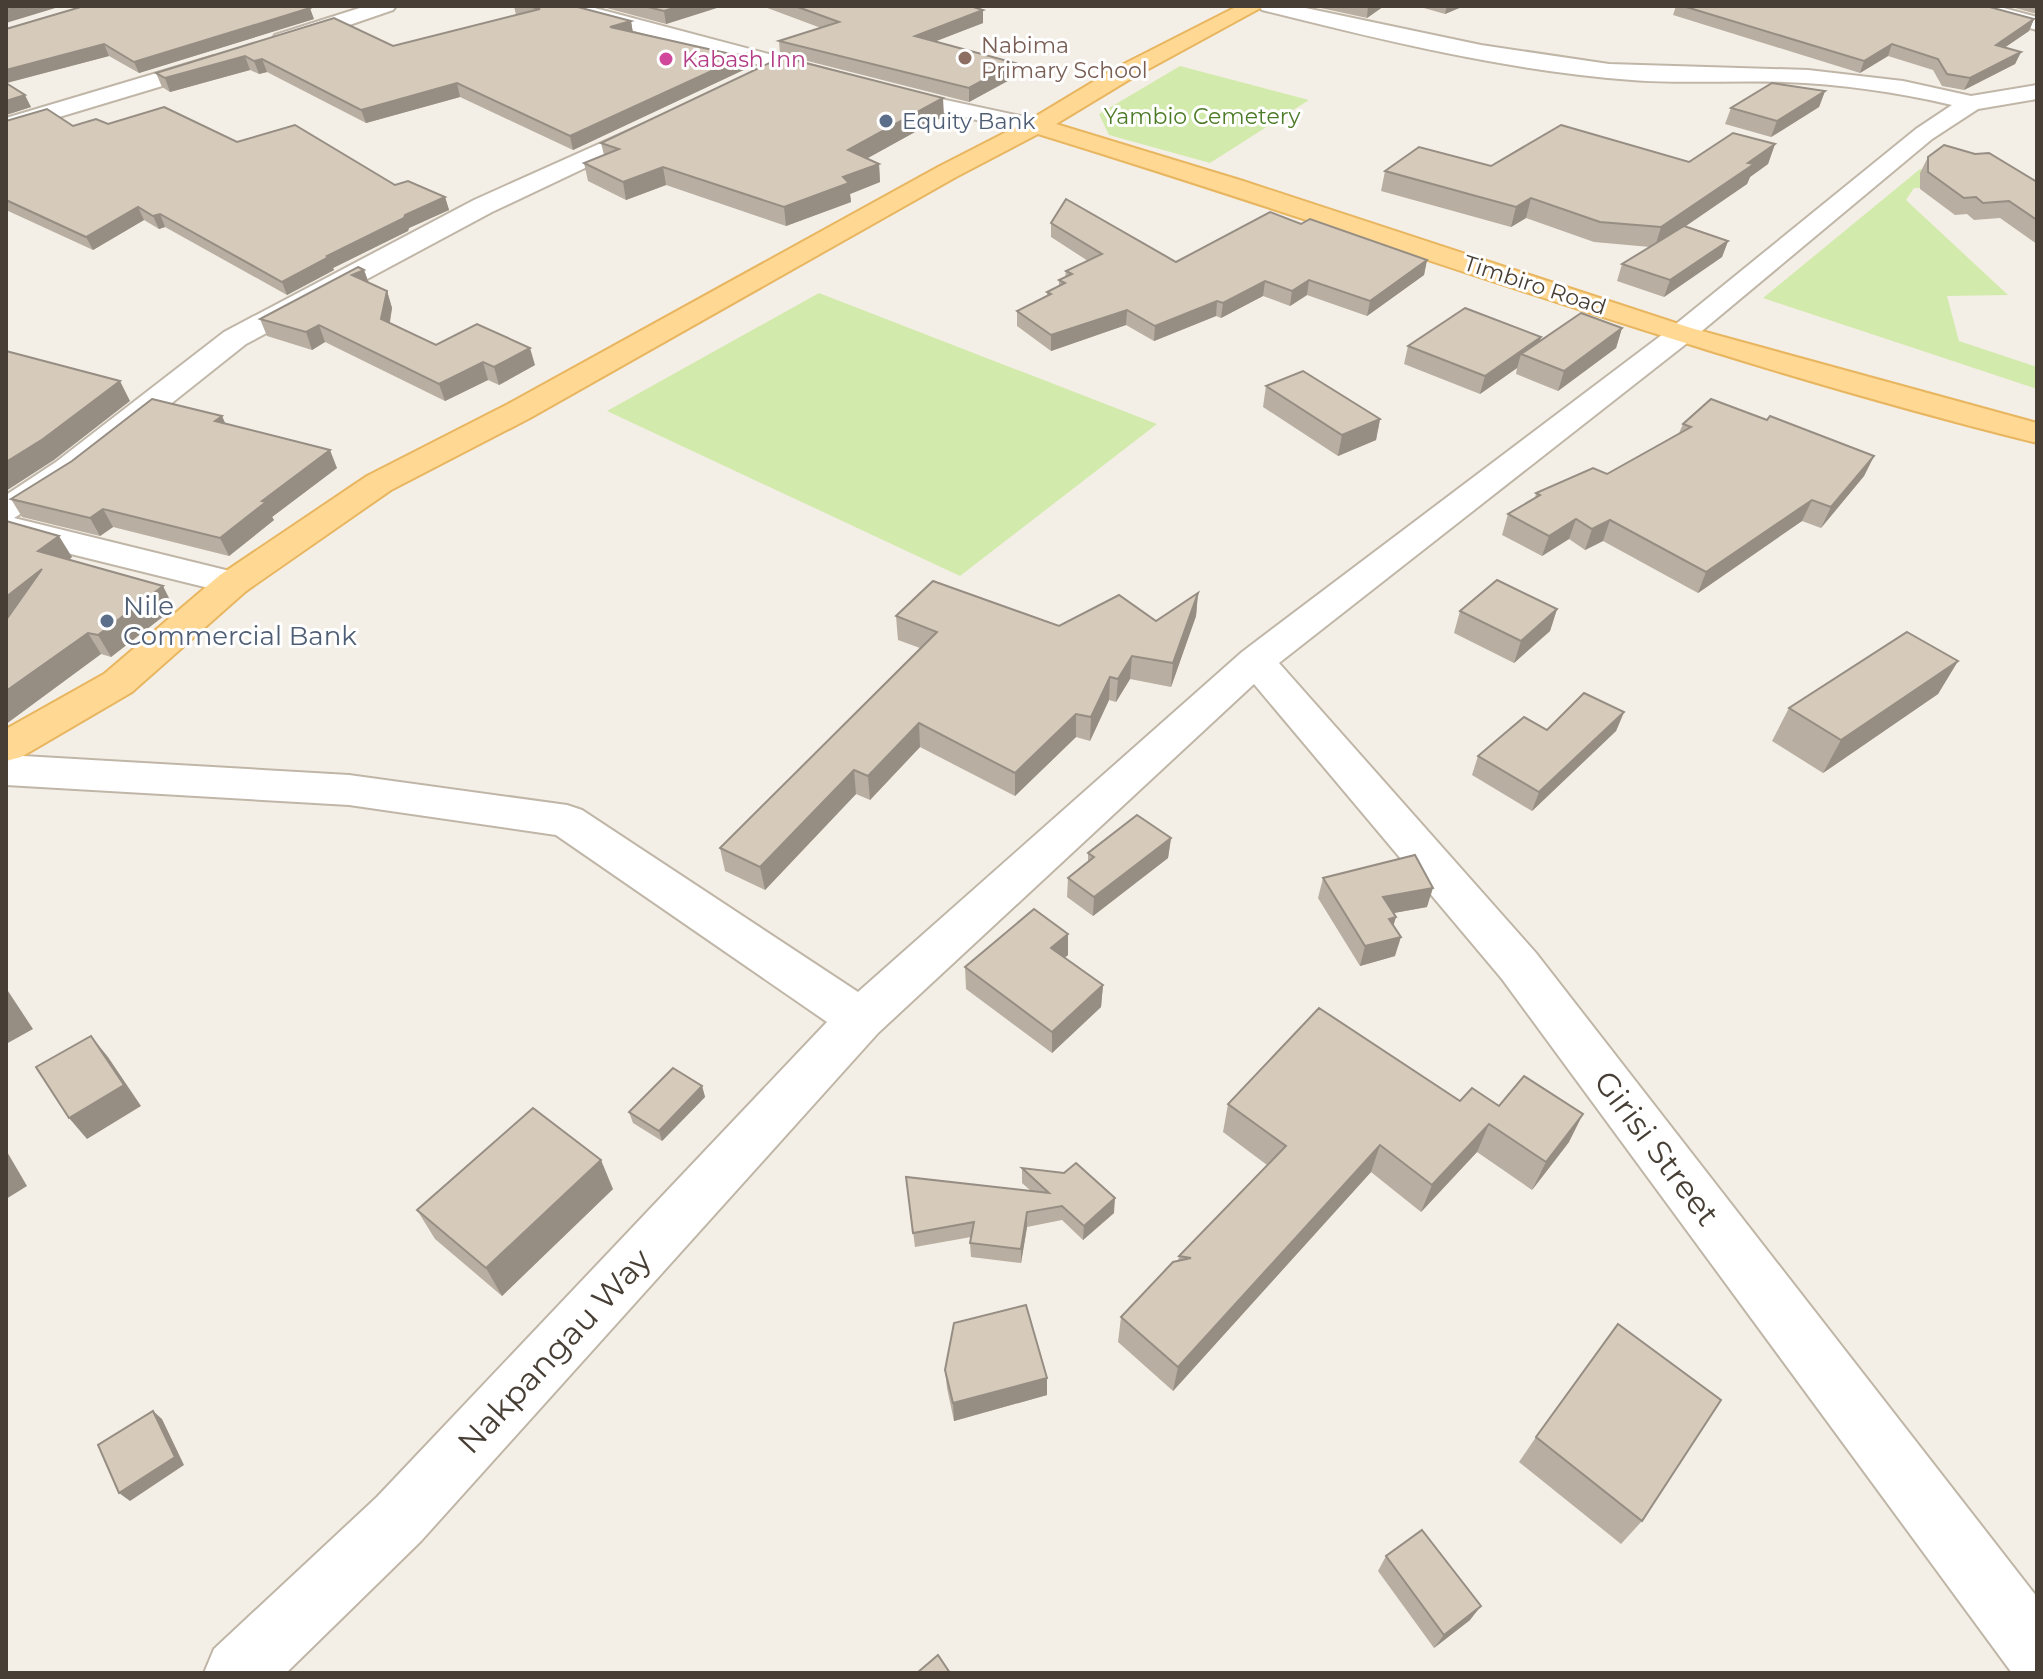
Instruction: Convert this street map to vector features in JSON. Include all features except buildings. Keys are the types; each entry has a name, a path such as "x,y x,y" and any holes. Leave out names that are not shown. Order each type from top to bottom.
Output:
{"main road":[{"path":"6,747 118,683 233,583 379,483 519,411 947,172 1036,126 1124,73 1254,6"},
{"name":"Timbiro Road","path":"1036,126 1234,186 1681,334 2037,433"}],"street":[{"path":"6,126 386,6"},
{"path":"563,6 925,102 1036,126"},
{"path":"1269,6 1471,49 1609,71 1670,75 1786,75 1931,92 1971,103 2037,92"},
{"path":"1973,6 2037,24"},
{"path":"741,84 782,64"},
{"name":"Nakpangau Way","path":"238,1673 399,1519 861,1019 1256,661 1681,334 1924,134 1971,103"},
{"path":"6,510 68,469 235,338 483,206 687,110"},
{"path":"6,527 233,583"},
{"name":"Girisi Street","path":"1256,661 1519,966 2037,1651"},
{"path":"6,770 349,790 567,821 861,1019"}],"green space":[{"name":"Yambio Cemetery","path":"1180,66 1309,100 1210,163 1109,135 1099,114"},
{"path":"1920,169 1936,174 1952,188 1914,188 1906,200 2008,295 1947,296 1959,341 2037,367 2037,389 1763,298"},
{"path":"819,293 1157,424 960,576 607,411"}],"place":[{"name":"Nabima Primary School","path":"965,58"},
{"name":"Kabash Inn","path":"666,59"},
{"name":"Equity Bank","path":"886,121"},
{"name":"Nile Commercial Bank","path":"107,621"}]}
